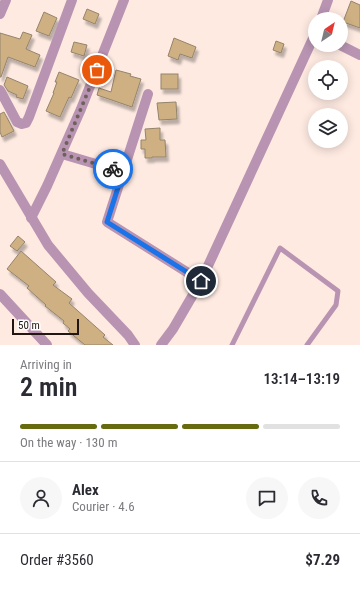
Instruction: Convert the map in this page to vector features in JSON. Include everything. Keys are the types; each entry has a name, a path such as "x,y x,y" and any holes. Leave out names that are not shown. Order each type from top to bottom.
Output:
{"street":[{"path":"0,14 6,0"},
{"path":"0,90 17,122 22,124 26,123 72,0"},
{"path":"324,12 328,0"},
{"path":"31,218 62,154 81,110 121,1"},
{"path":"161,345 173,329 201,281 308,49"},
{"path":"348,49 360,55"},
{"path":"148,94 107,222 201,281"},
{"path":"62,154 123,172"},
{"path":"0,164 48,245 88,293 128,335 135,345"},
{"path":"0,294 47,345"}],"lane":[{"path":"232,345 280,248 338,291 336,304 307,345"}],"building":[{"path":"351,1 360,5 360,28 348,24 347,12"},
{"path":"87,9 99,14 95,24 83,19"},
{"path":"44,12 57,18 49,36 36,31"},
{"path":"23,32 32,35 26,49 40,55 35,67 8,57 0,77 0,33 20,39"},
{"path":"174,38 196,47 192,58 180,54 178,60 168,56"},
{"path":"276,41 284,44 281,53 273,50"},
{"path":"74,42 87,45 84,56 71,52"},
{"path":"116,70 131,74 130,76 141,79 132,107 97,95 99,88 111,92"},
{"path":"59,72 79,80 60,117 46,111 54,93 57,82 55,82"},
{"path":"161,74 178,74 178,89 161,89"},
{"path":"7,77 28,86 23,99 16,97 17,95 8,91 4,85"},
{"path":"176,102 177,119 159,120 157,103"},
{"path":"4,112 14,131 2,137 0,132 0,114"},
{"path":"160,128 160,140 165,140 166,157 145,158 145,149 141,149 141,140 146,140 145,129"},
{"path":"18,236 25,242 17,251 10,246"},
{"path":"21,251 56,282 53,285 72,299 69,303 105,335 103,337 113,345 85,345 68,331 70,329 63,323 64,321 45,306 46,305 27,288 29,286 7,269"}],"way so far":[{"path":"97,70 62,154 113,169"}],"route":[{"path":"113,169 123,172 107,222 201,281"}]}
